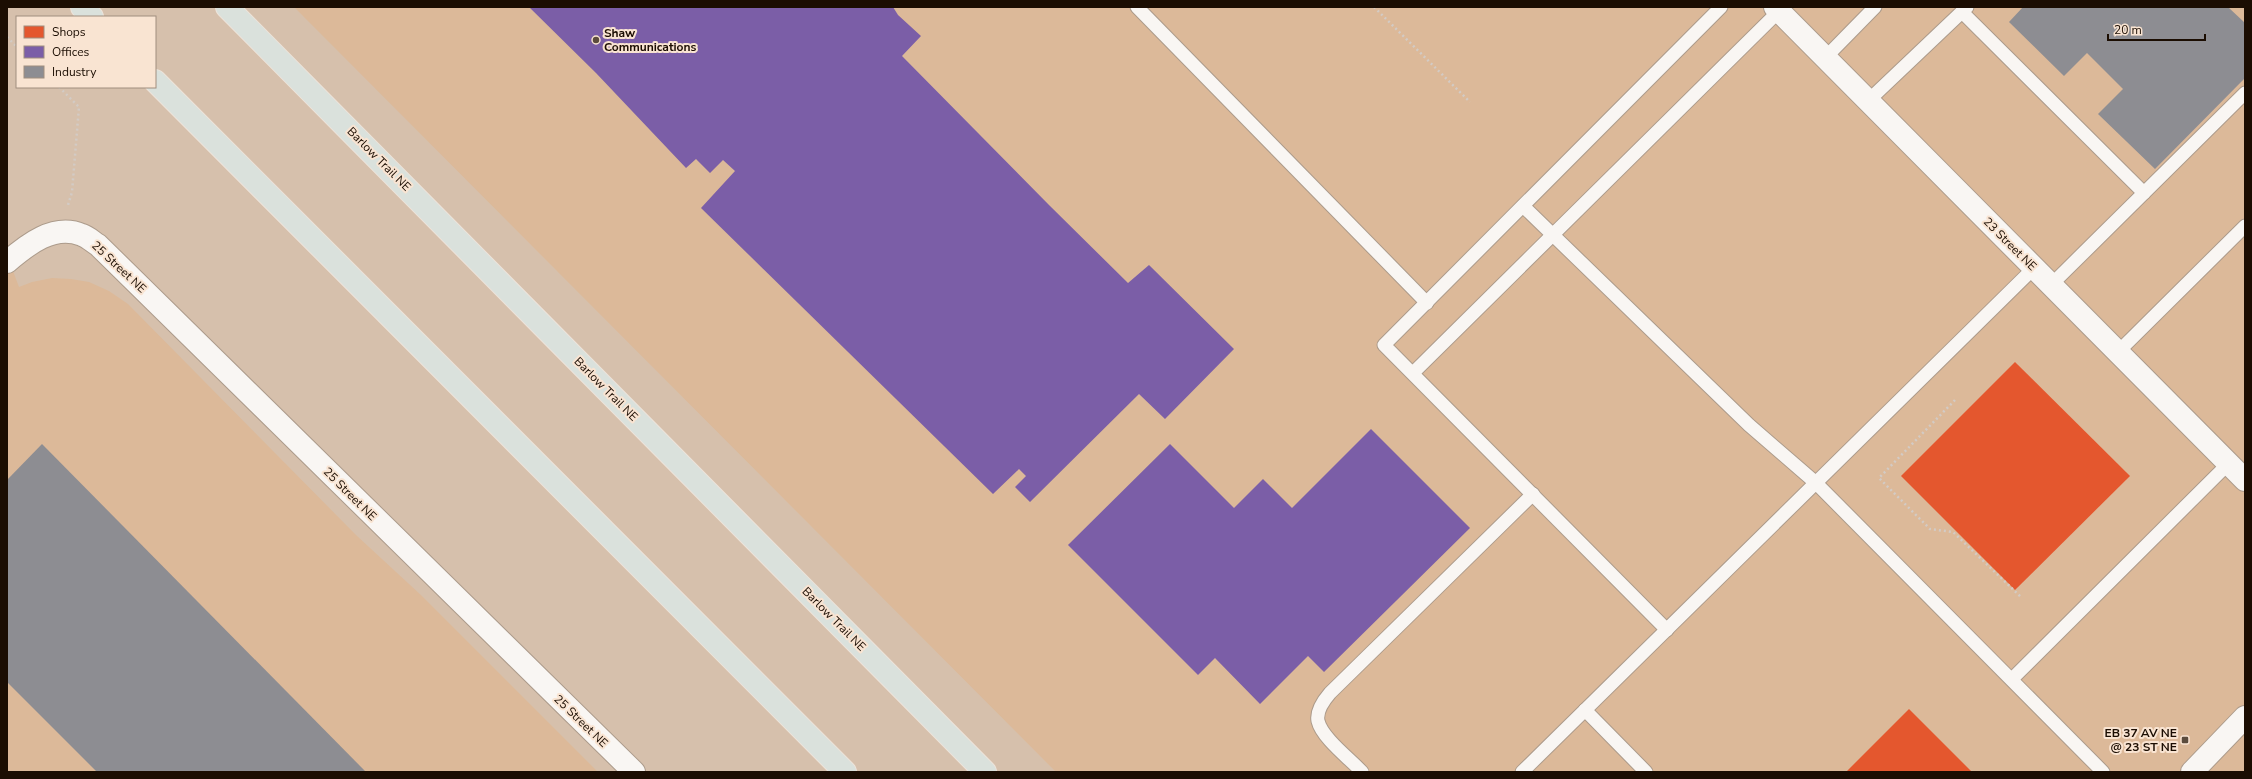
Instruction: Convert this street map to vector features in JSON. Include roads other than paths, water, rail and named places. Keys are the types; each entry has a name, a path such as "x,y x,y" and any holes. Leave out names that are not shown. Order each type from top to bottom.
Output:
{"main road":[{"path":"82,7 91,16"},
{"name":"Barlow Trail NE","path":"227,7 985,772"},
{"path":"156,82 845,772"}],"street":[{"name":"23 Street NE","path":"1777,9 2245,480"},
{"name":"25 Street NE","path":"7,262 33,241 59,232 82,234 98,245 634,772"},
{"path":"2192,772 2245,717"}],"lane":[{"path":"1137,7 1427,303"},
{"path":"1667,630 1384,345 1721,7"},
{"path":"1825,58 1875,7"},
{"path":"1413,373 1553,236 1777,9"},
{"path":"1868,101 1965,9 2144,193"},
{"path":"2050,285 2245,93"},
{"path":"1523,206 1749,425 1816,483 2103,772"},
{"path":"2118,352 2245,226"},
{"path":"1522,772 2034,268"},
{"path":"2012,679 2228,464"},
{"path":"1362,772 1324,734 1318,720 1321,705 1330,693 1533,494"},
{"path":"1584,710 1646,772"}],"place":[{"name":"Shaw Communications","path":"596,40"},
{"name":"EB 37 AV NE @ 23 ST NE","path":"2185,740"}]}
